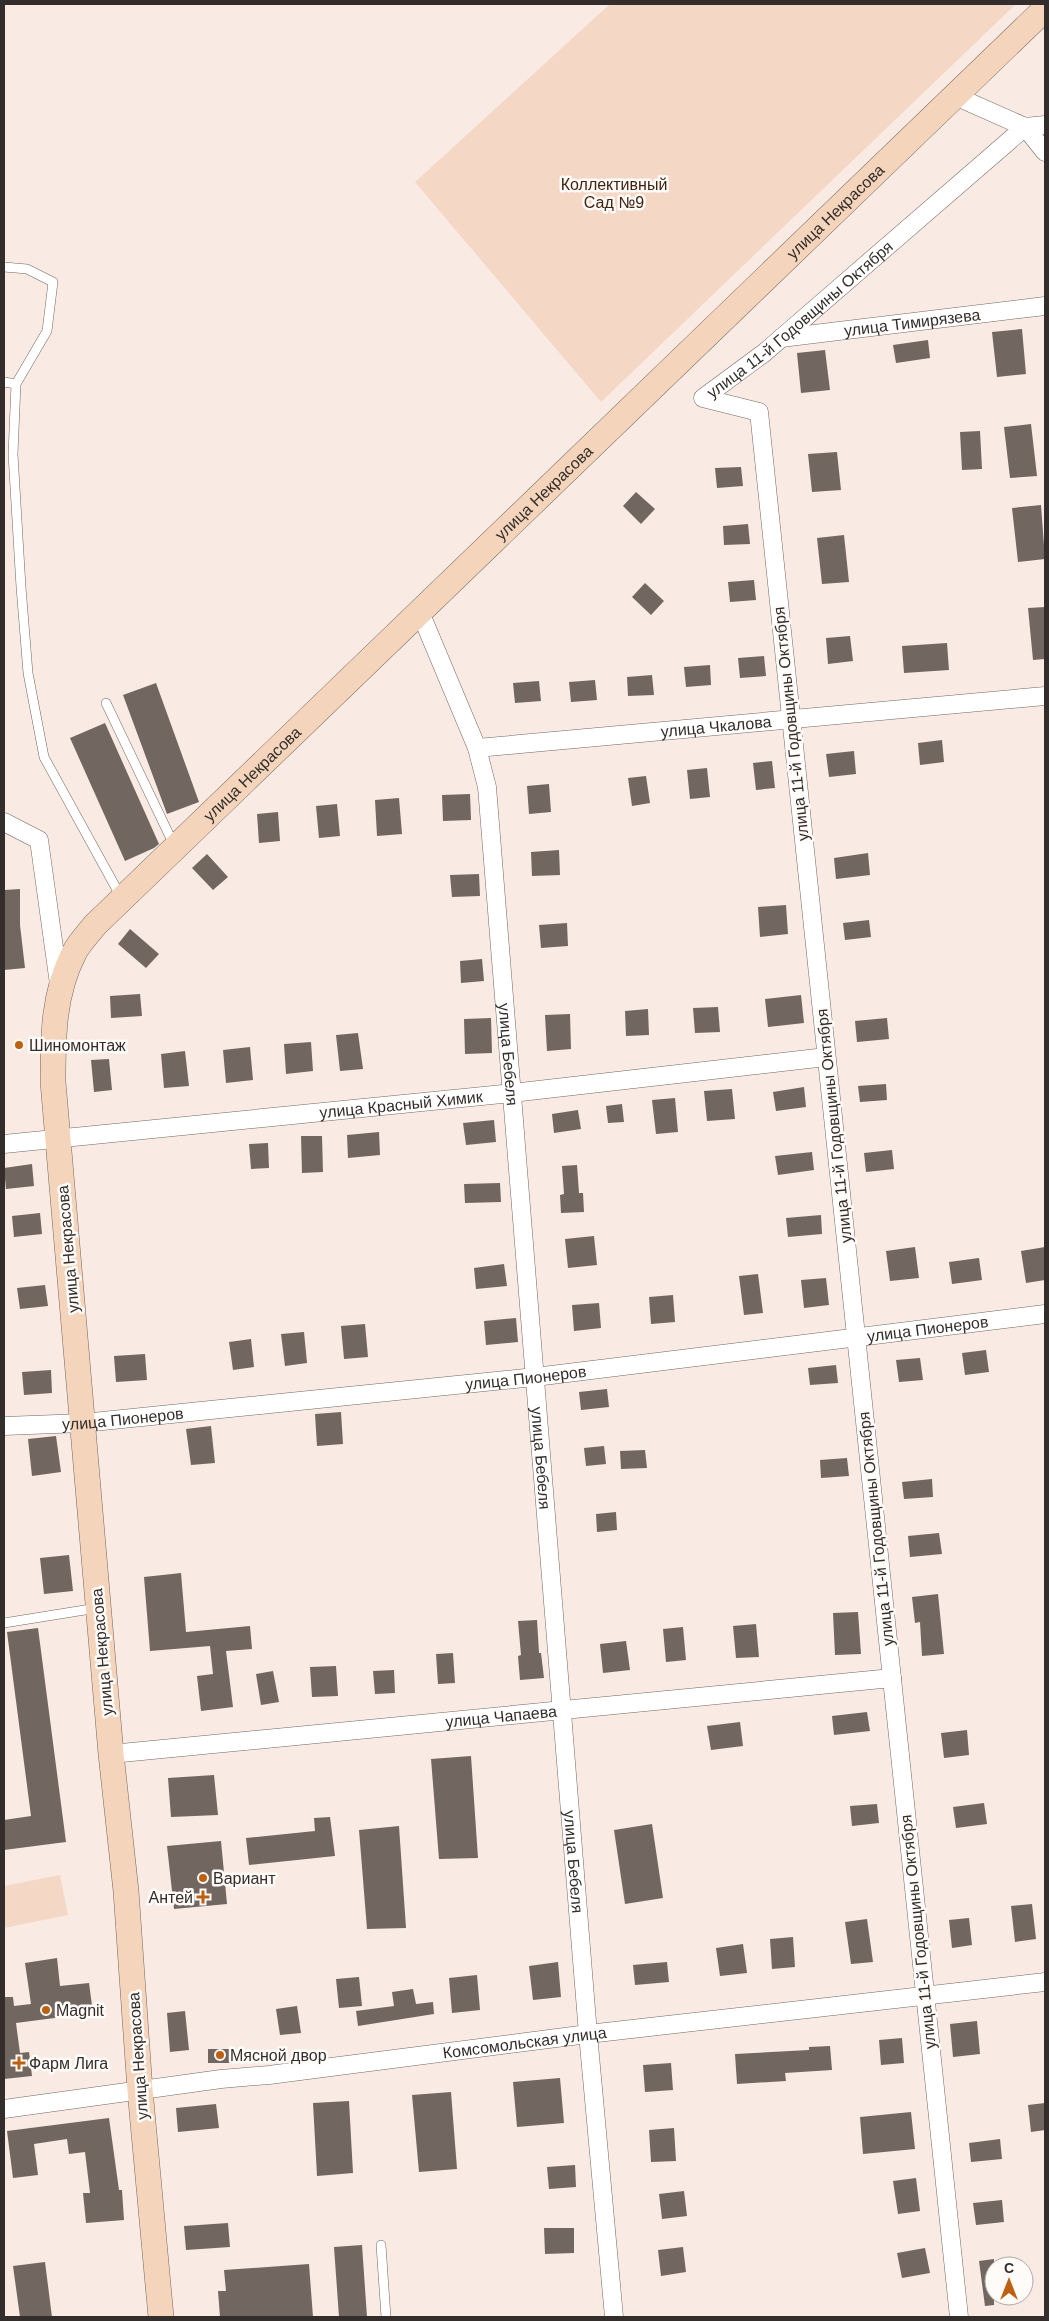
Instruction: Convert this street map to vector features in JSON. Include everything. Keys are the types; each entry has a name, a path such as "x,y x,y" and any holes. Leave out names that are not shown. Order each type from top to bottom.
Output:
{"street":[{"name":"улица Некрасова","path":"161,2317 140,2090 126,1891 111,1754 53,1082 53,1029 60,987 75,952 95,925 1045,10"},
{"path":"955,96 1025,127 1045,152"},
{"path":"1025,127 1045,124"},
{"name":"улица 11-й Годовщины Октября","path":"959,2317 759,412 703,398 764,353 1025,127"},
{"name":"улица Тимирязева","path":"781,338 1045,306"},
{"name":"улица Бебеля","path":"420,612 477,748 487,787 588,2034 614,2317"},
{"name":"улица Чкалова","path":"477,748 1045,696"},
{"name":"улица Некрасова","path":"4,822 38,840 60,987"},
{"name":"улица Красный Химик","path":"4,1144 512,1093 826,1057"},
{"name":"улица Пионеров","path":"4,1426 83,1423 535,1377 1045,1314"},
{"name":"улица Чапаева","path":"111,1754 892,1678"},
{"name":"Комсомольская улица","path":"4,2108 588,2034 1045,1982"}],"lane":[{"path":"4,267 27,269 53,282 46,331 16,384 13,454 28,673 44,757 122,899"},
{"path":"4,382 16,384"},
{"path":"106,703 175,848"},
{"path":"4,1623 98,1608"},
{"path":"381,2245 386,2317"}],"green space":[{"name":"Коллективный Сад №9","path":"610,4 1016,4 601,402 415,182"},
{"path":"60,1875 68,1915 4,1928 4,1886"}],"building":[{"path":"1022,329 1026,374 997,377 992,332"},
{"path":"928,340 930,358 896,363 893,345"},
{"path":"825,350 830,390 801,393 797,353"},
{"path":"1031,424 1037,476 1010,478 1004,427"},
{"path":"980,431 982,469 962,470 960,432"},
{"path":"837,452 841,490 812,492 808,454"},
{"path":"741,467 743,486 717,488 715,468"},
{"path":"636,492 655,509 641,524 623,506"},
{"path":"1041,505 1045,559 1018,562 1012,508"},
{"path":"748,524 750,544 724,545 723,526"},
{"path":"844,535 849,582 822,584 817,538"},
{"path":"754,580 756,600 730,602 728,582"},
{"path":"645,583 664,601 651,615 632,597"},
{"path":"1045,607 1045,659 1033,660 1028,608"},
{"path":"850,636 853,661 828,664 826,638"},
{"path":"947,643 949,670 904,673 902,646"},
{"path":"764,656 766,676 740,678 738,658"},
{"path":"710,665 711,685 686,687 684,667"},
{"path":"652,675 654,695 628,696 627,677"},
{"path":"595,680 597,700 571,702 569,682"},
{"path":"539,681 541,701 515,703 513,683"},
{"path":"156,683 199,802 167,814 123,695"},
{"path":"105,723 159,844 125,861 70,738"},
{"path":"942,740 944,762 920,765 918,743"},
{"path":"854,751 856,774 829,777 826,754"},
{"path":"772,761 775,788 756,790 753,763"},
{"path":"707,768 710,797 690,799 687,770"},
{"path":"646,776 650,803 632,806 628,778"},
{"path":"549,784 551,812 529,814 527,786"},
{"path":"470,794 471,820 443,821 442,795"},
{"path":"399,798 402,834 377,836 375,800"},
{"path":"337,804 340,836 319,838 316,806"},
{"path":"278,812 280,841 259,843 257,814"},
{"path":"559,850 560,875 532,876 531,852"},
{"path":"868,853 870,875 836,879 834,858"},
{"path":"207,854 228,877 213,890 192,868"},
{"path":"479,874 480,896 452,897 450,875"},
{"path":"20,889 20,925 25,968 4,970 4,890"},
{"path":"786,905 788,934 760,937 758,907"},
{"path":"869,920 871,937 845,940 843,923"},
{"path":"567,923 568,946 541,948 539,925"},
{"path":"130,929 159,954 146,968 118,944"},
{"path":"482,959 484,981 461,983 460,961"},
{"path":"140,994 142,1016 111,1018 110,996"},
{"path":"801,995 804,1023 768,1027 765,999"},
{"path":"718,1007 720,1032 695,1033 693,1008"},
{"path":"648,1009 649,1035 626,1036 625,1011"},
{"path":"570,1014 571,1049 547,1051 545,1015"},
{"path":"491,1018 492,1053 465,1054 464,1019"},
{"path":"887,1018 889,1039 857,1042 855,1021"},
{"path":"358,1033 363,1069 340,1071 336,1035"},
{"path":"311,1042 313,1071 286,1074 284,1044"},
{"path":"250,1047 253,1080 226,1083 223,1050"},
{"path":"185,1051 189,1086 164,1088 161,1054"},
{"path":"109,1059 112,1090 94,1092 91,1060"},
{"path":"886,1084 887,1100 860,1102 858,1086"},
{"path":"804,1087 806,1107 776,1111 773,1092"},
{"path":"732,1089 735,1119 707,1121 704,1091"},
{"path":"675,1098 678,1132 656,1134 652,1100"},
{"path":"622,1104 624,1122 608,1123 606,1106"},
{"path":"578,1110 581,1129 554,1133 552,1114"},
{"path":"494,1120 496,1142 466,1145 463,1123"},
{"path":"379,1132 380,1155 348,1158 347,1135"},
{"path":"301,1136 322,1136 323,1172 302,1173"},
{"path":"268,1143 269,1168 251,1169 249,1144"},
{"path":"892,1150 894,1169 866,1172 864,1153"},
{"path":"812,1152 814,1170 778,1175 775,1156"},
{"path":"32,1164 34,1186 6,1189 4,1168"},
{"path":"577,1165 579,1193 583,1193 584,1212 561,1213 560,1195 564,1194 562,1166"},
{"path":"500,1183 501,1202 465,1203 464,1184"},
{"path":"40,1213 42,1234 14,1237 12,1216"},
{"path":"821,1215 822,1234 788,1237 786,1218"},
{"path":"594,1236 597,1265 568,1268 565,1239"},
{"path":"915,1247 919,1278 890,1281 886,1251"},
{"path":"1045,1247 1045,1280 1026,1283 1021,1251"},
{"path":"979,1258 982,1280 952,1284 949,1262"},
{"path":"504,1264 507,1286 476,1289 474,1268"},
{"path":"758,1274 763,1313 744,1315 739,1276"},
{"path":"826,1278 829,1305 804,1308 801,1280"},
{"path":"45,1285 48,1306 20,1309 17,1288"},
{"path":"673,1295 675,1322 651,1324 649,1297"},
{"path":"599,1303 601,1328 574,1331 572,1305"},
{"path":"516,1318 518,1342 486,1345 484,1321"},
{"path":"365,1324 368,1357 344,1359 341,1326"},
{"path":"304,1332 307,1363 285,1366 281,1334"},
{"path":"251,1339 254,1367 233,1370 229,1342"},
{"path":"986,1350 989,1372 965,1375 962,1353"},
{"path":"145,1354 147,1380 116,1382 114,1356"},
{"path":"920,1358 923,1380 899,1382 896,1360"},
{"path":"836,1365 838,1383 810,1385 808,1368"},
{"path":"51,1370 52,1393 24,1395 22,1372"},
{"path":"607,1389 609,1407 581,1410 579,1392"},
{"path":"341,1412 343,1444 317,1446 315,1414"},
{"path":"211,1426 215,1463 191,1465 186,1429"},
{"path":"56,1436 61,1472 32,1476 28,1439"},
{"path":"604,1446 606,1464 586,1466 584,1448"},
{"path":"645,1450 647,1468 621,1469 620,1451"},
{"path":"847,1458 849,1476 821,1478 820,1460"},
{"path":"932,1479 933,1497 904,1499 902,1482"},
{"path":"616,1512 617,1530 597,1532 596,1514"},
{"path":"939,1533 942,1554 910,1557 908,1536"},
{"path":"69,1555 73,1591 44,1594 40,1558"},
{"path":"181,1573 186,1632 250,1626 252,1649 226,1651 233,1707 201,1711 197,1676 213,1674 210,1646 150,1651 144,1577"},
{"path":"938,1594 944,1654 922,1656 920,1622 915,1623 912,1597"},
{"path":"858,1612 861,1654 835,1655 833,1613"},
{"path":"537,1620 539,1653 541,1653 544,1678 520,1680 518,1656 521,1655 518,1621"},
{"path":"756,1624 759,1657 736,1658 733,1626"},
{"path":"683,1627 686,1660 666,1662 663,1629"},
{"path":"38,1628 66,1842 4,1850 4,1820 31,1816 7,1632"},
{"path":"626,1641 630,1670 603,1673 600,1644"},
{"path":"453,1653 455,1683 438,1684 436,1654"},
{"path":"336,1666 338,1696 312,1697 310,1667"},
{"path":"394,1670 395,1693 375,1694 373,1671"},
{"path":"273,1671 279,1702 261,1705 256,1674"},
{"path":"867,1712 870,1731 834,1735 832,1716"},
{"path":"740,1722 743,1746 711,1750 707,1726"},
{"path":"967,1730 969,1755 944,1758 941,1733"},
{"path":"471,1756 478,1858 439,1859 431,1759"},
{"path":"214,1775 218,1815 171,1817 168,1778"},
{"path":"984,1803 987,1824 956,1828 953,1807"},
{"path":"877,1804 879,1823 852,1826 850,1806"},
{"path":"330,1817 335,1856 249,1865 246,1838 315,1831 314,1818"},
{"path":"652,1824 663,1898 625,1904 614,1830"},
{"path":"399,1826 406,1928 367,1929 359,1830"},
{"path":"221,1841 227,1904 174,1909 167,1846"},
{"path":"1032,1904 1036,1939 1015,1942 1011,1906"},
{"path":"969,1918 972,1945 952,1948 949,1920"},
{"path":"867,1919 873,1962 851,1964 845,1922"},
{"path":"793,1937 795,1967 772,1969 770,1939"},
{"path":"743,1944 747,1973 720,1976 716,1948"},
{"path":"57,1958 60,1986 89,1983 93,2013 16,2023 20,2053 29,2052 32,2076 4,2079 4,1997 13,1997 14,2006 31,2004 25,1963"},
{"path":"558,1962 561,1997 533,2000 529,1966"},
{"path":"667,1962 669,1982 635,1985 633,1965"},
{"path":"477,1975 480,2010 452,2013 449,1978"},
{"path":"359,1977 362,2006 339,2008 336,1979"},
{"path":"413,1989 416,2004 433,2002 434,2014 358,2026 356,2011 394,2006 392,1992"},
{"path":"297,2006 301,2033 280,2035 276,2009"},
{"path":"185,2011 189,2050 170,2052 167,2013"},
{"path":"977,2021 980,2054 953,2057 950,2024"},
{"path":"902,2038 904,2063 881,2065 879,2040"},
{"path":"830,2046 832,2070 785,2073 786,2081 737,2084 735,2054 809,2050 809,2047"},
{"path":"208,2049 233,2049 233,2063 208,2063"},
{"path":"671,2063 673,2090 645,2092 643,2065"},
{"path":"560,2078 564,2123 517,2127 513,2082"},
{"path":"451,2092 457,2169 419,2172 412,2095"},
{"path":"349,2101 353,2173 317,2176 313,2103"},
{"path":"1045,2103 1045,2130 1031,2132 1028,2105"},
{"path":"216,2104 219,2128 178,2132 176,2108"},
{"path":"911,2112 915,2149 863,2154 860,2117"},
{"path":"109,2118 119,2190 122,2190 124,2220 86,2223 83,2193 90,2193 85,2152 69,2154 67,2139 34,2144 38,2175 13,2178 7,2131"},
{"path":"674,2128 676,2161 651,2162 649,2130"},
{"path":"1000,2139 1002,2159 971,2162 969,2143"},
{"path":"575,2165 576,2187 549,2189 547,2167"},
{"path":"916,2178 920,2211 898,2214 893,2181"},
{"path":"684,2191 687,2216 662,2219 659,2194"},
{"path":"1002,2200 1004,2222 976,2225 973,2203"},
{"path":"228,2223 230,2247 186,2250 184,2226"},
{"path":"544,2228 574,2228 574,2253 545,2254"},
{"path":"362,2245 367,2317 339,2317 334,2247"},
{"path":"683,2247 686,2272 661,2276 658,2250"},
{"path":"925,2248 930,2273 902,2278 897,2253"},
{"path":"984,2260 984,2298 979,2261"},
{"path":"45,2262 52,2317 20,2317 13,2266"},
{"path":"309,2264 313,2317 220,2317 218,2291 226,2291 224,2270"}],"place":[{"name":"Шиномонтаж","path":"19,1045"},
{"name":"Вариант","path":"203,1878"},
{"name":"Антей","path":"203,1897"},
{"name":"Magnit","path":"46,2010"},
{"name":"Мясной двор","path":"220,2055"},
{"name":"Фарм Лига","path":"19,2063"}]}
